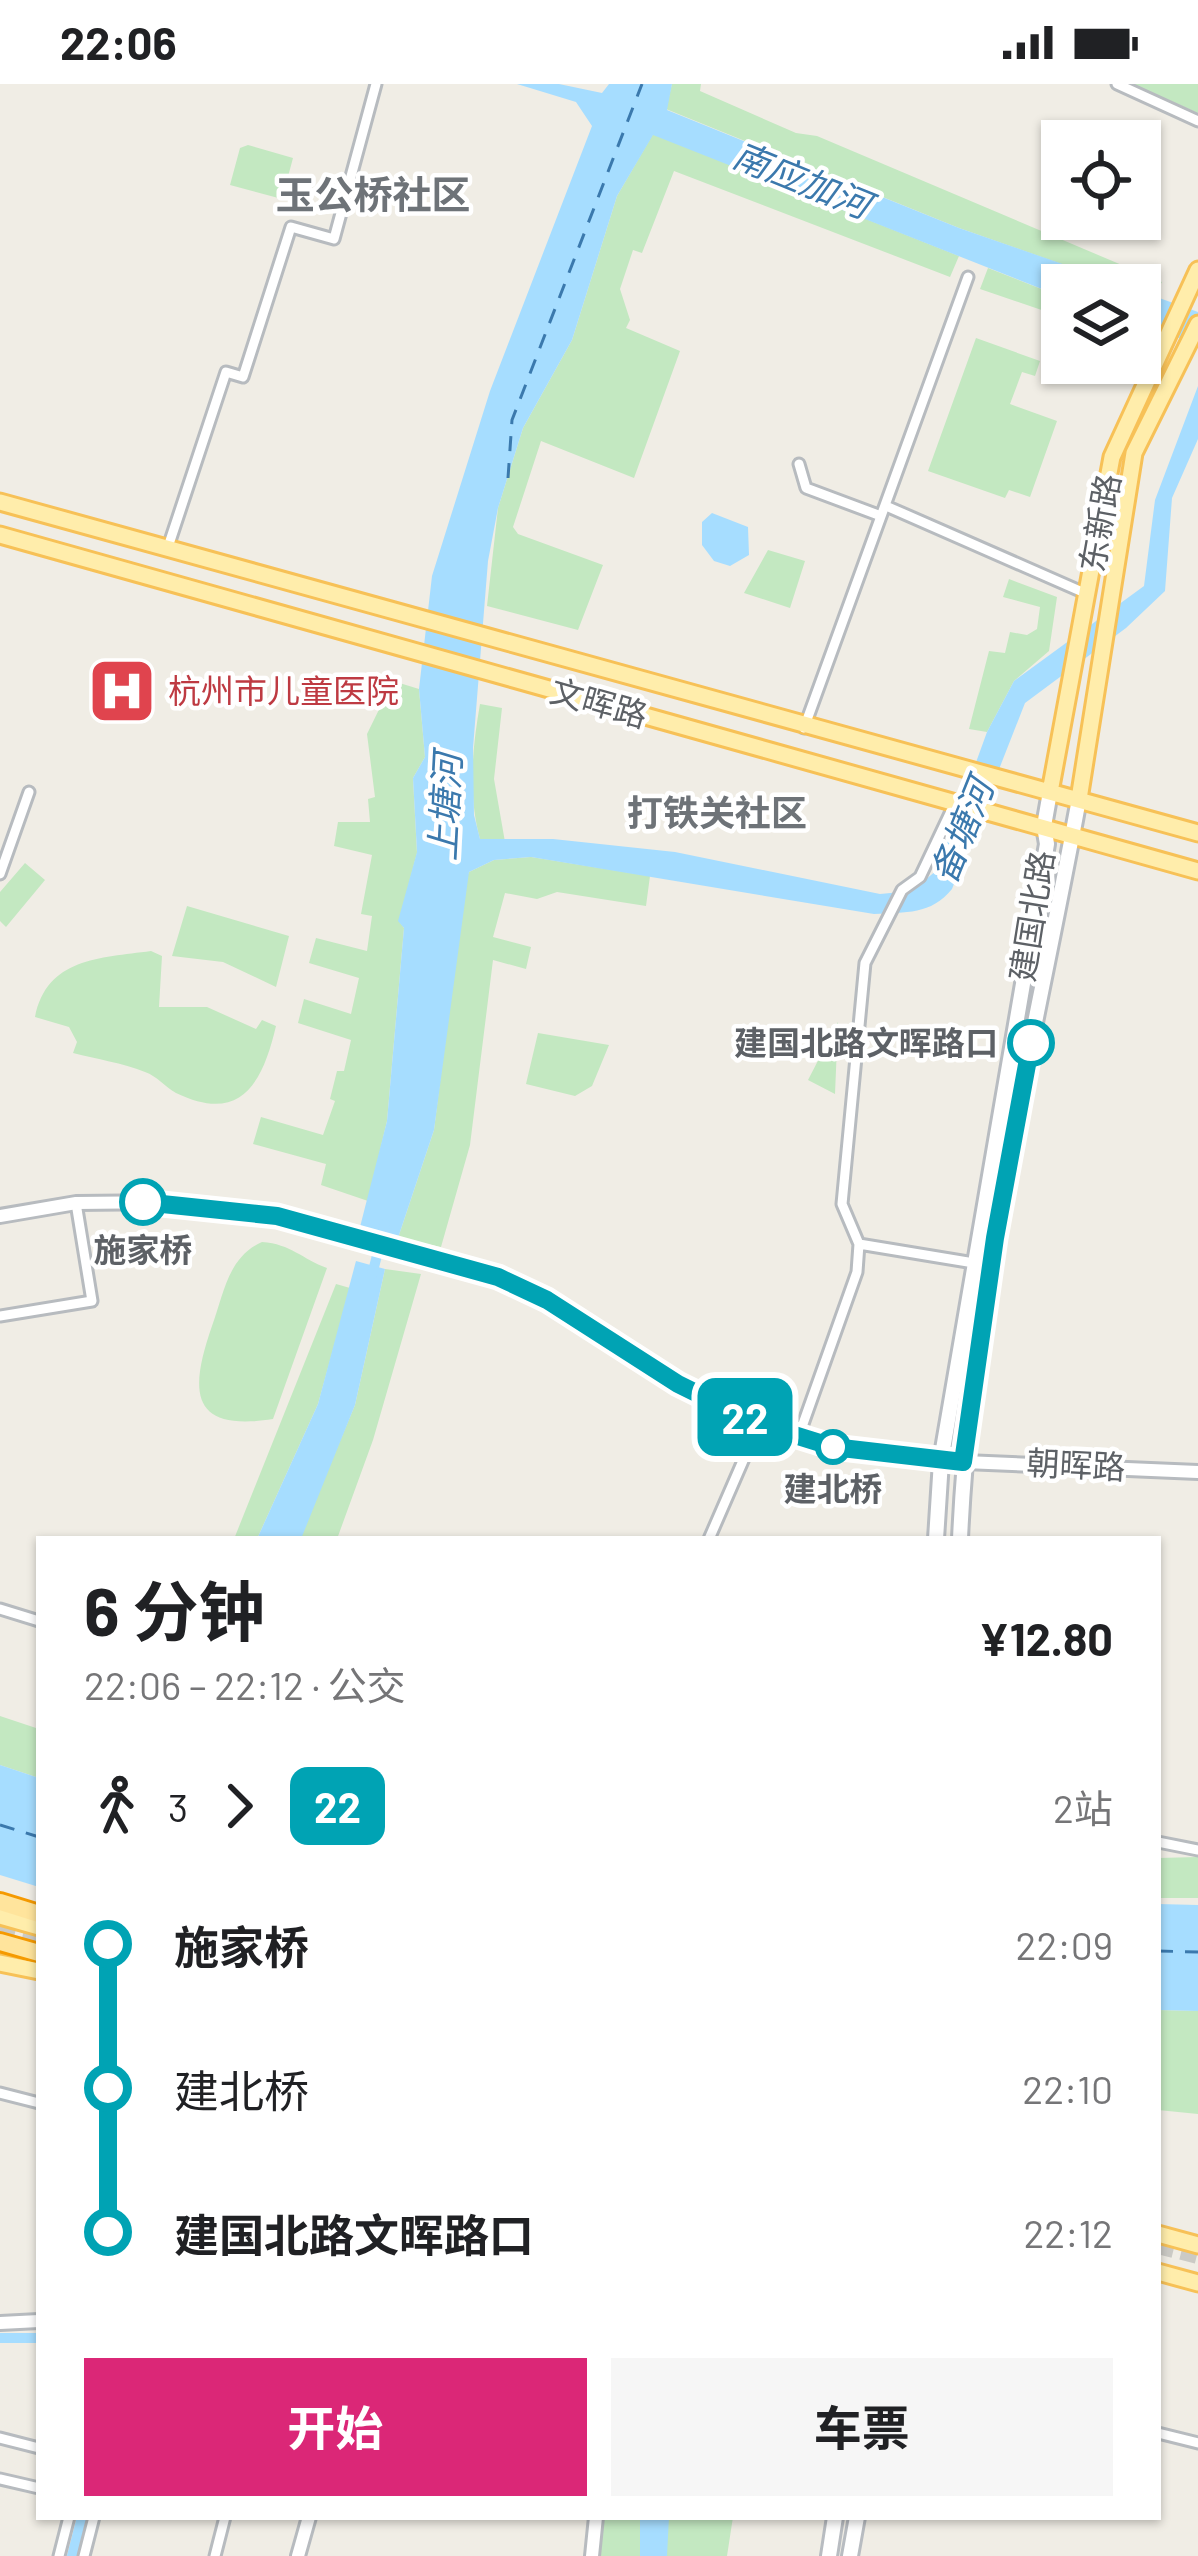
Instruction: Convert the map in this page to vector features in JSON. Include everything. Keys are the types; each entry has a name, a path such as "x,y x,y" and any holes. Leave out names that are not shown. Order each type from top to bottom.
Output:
{"highway":[{"path":"0,1902 36,1912"},
{"path":"0,1945 36,1953"}],"main road":[{"name":"东新路","path":"1050,792 1112,458 1198,270"},
{"name":"东新路","path":"1079,799 1134,453 1198,324"},
{"name":"文晖路","path":"0,502 804,728 1198,832"},
{"name":"文晖路","path":"0,535 1073,832 1198,871"},
{"name":"建国北路","path":"936,1536 941,1461 1047,844 1044,826 1050,792"},
{"name":"建国北路","path":"960,1536 963,1462 995,1238 1079,799"},
{"path":"1163,858 1198,862"},
{"path":"0,1916 36,1926"},
{"path":"0,1963 36,1970"},
{"path":"1161,2235 1198,2245"},
{"path":"1161,2273 1198,2283"},
{"path":"829,2556 835,2520"},
{"path":"850,2556 856,2520"}],"street":[{"path":"167,550 226,372 244,377 291,227 334,239 376,84"},
{"path":"1117,84 1198,121"},
{"path":"804,728 968,278"},
{"path":"799,464 806,488 883,511 1087,594"},
{"path":"0,874 29,792"},
{"path":"797,1438 857,1272 859,1244 842,1204 865,963 902,890 920,877 955,802"},
{"name":"朝晖路","path":"0,1216 76,1203 170,1202 242,1208 352,1235 525,1288 669,1378 797,1438 941,1461 1198,1472"},
{"path":"0,1316 92,1301 76,1203"},
{"path":"859,1244 974,1263"},
{"path":"710,1536 759,1424"},
{"path":"0,1609 36,1621"},
{"path":"1161,1843 1198,1850"},
{"path":"0,2093 36,2102"},
{"path":"0,2323 36,2321"},
{"path":"1161,2434 1198,2443"},
{"path":"0,2438 36,2447"},
{"path":"0,2479 36,2487"},
{"path":"59,2556 68,2520"},
{"path":"84,2556 93,2520"},
{"path":"215,2556 224,2520"},
{"path":"298,2556 308,2520"},
{"path":"592,2556 596,2520"}],"green space":[{"path":"672,84 701,84 700,91 796,133 817,136 1041,231 1041,240 1063,240 1119,264 1061,264 959,228 666,109"},
{"path":"1132,84 1198,84 1198,113"},
{"path":"653,134 959,256 950,277 674,171 642,253 633,250 620,289 630,320 626,328 680,351 634,478 541,441 513,527 518,534 603,565 578,630 487,606 498,508 523,428 572,340 617,196"},
{"path":"248,145 293,158 282,199 230,185 240,148"},
{"path":"988,268 1041,289 1041,310 980,289"},
{"path":"976,338 1040,361 1035,376 1022,372 1010,404 1057,421 1030,497 1009,490 1005,498 928,471"},
{"path":"768,550 805,561 790,608 744,593"},
{"path":"1009,579 1057,597 1049,651 1014,681 987,732 969,729 989,651 1005,653 1010,632 1027,635 1037,629 1040,607 1003,597"},
{"path":"393,681 419,689 425,757 413,778 417,853 399,921 404,928 387,1121 368,1201 321,1185 326,1164 253,1144 261,1117 323,1135 335,1101 330,1099 337,1071 344,1071 351,1040 298,1023 304,999 351,1014 359,978 309,963 316,938 367,951 372,916 361,914 372,855 334,846 338,822 370,822 368,799 375,797 367,734"},
{"path":"480,704 502,708 494,779 505,842 480,839 476,822 472,772"},
{"path":"531,857 650,876 646,906 557,892 537,899 505,893 493,937 531,947 526,969 493,960 470,1145 441,1247 398,1238 434,1130 465,881 469,872 494,860"},
{"path":"25,863 45,880 6,927 0,921 0,892"},
{"path":"187,906 289,936 276,987 223,962 172,956"},
{"path":"151,951 162,956 159,1007 207,1007 256,1029 262,1020 276,1026 256,1080 233,1100 199,1102 145,1072 73,1053 77,1042 69,1027 35,1017 41,998 63,972 95,959"},
{"path":"838,1022 835,1094 808,1080"},
{"path":"538,1033 609,1045 592,1086 575,1096 526,1084"},
{"path":"262,1242 327,1268 273,1419 225,1419 211,1413 203,1402 200,1370 234,1266"},
{"path":"385,1269 421,1274 373,1440 338,1536 300,1536 355,1405"},
{"path":"336,1284 350,1288 318,1404 258,1536 235,1536"},
{"path":"0,1716 36,1728 36,1777 0,1765"},
{"path":"1198,1857 1198,1898 1161,1898 1161,1858"},
{"path":"1161,2010 1198,2011 1198,2114 1161,2110"},
{"path":"596,2520 733,2520 727,2556 592,2556"}],"water":[{"path":"517,84 559,84 602,93 609,84 672,84 667,110 959,228 1063,264 1041,264 1041,289 653,135 617,196 572,340 523,428 498,508 488,561 473,748 474,815 480,839 553,839 675,852 880,894 912,891 937,870 987,732 1014,681 1144,586 1155,500 1198,386 1198,439 1172,498 1165,591 1126,628 1025,703 952,889 935,904 874,914 531,857 494,860 469,872 434,1130 398,1238 360,1227 387,1121 404,928 398,921 417,852 413,778 425,757 419,689 432,576 490,391 592,126 576,102"},
{"path":"1161,299 1198,312 1198,345 1161,332"},
{"path":"712,513 748,527 749,555 730,566 714,561 702,545 702,522"},
{"path":"356,1261 385,1269 355,1405 302,1536 258,1536 318,1404"},
{"path":"0,1765 36,1777 36,1886 0,1875"},
{"path":"1161,1904 1198,1905 1198,2011 1161,2010"},
{"path":"640,2520 669,2520 667,2556 640,2556"}],"waterway":[{"name":"上塘河","path":"372,1275 385,1224"},
{"path":"0,2338 36,2338"},
{"path":"72,2556 81,2520"}],"ferry route":[{"path":"508,478 512,420 642,84"},
{"path":"0,1825 36,1836"},
{"path":"1161,1951 1198,1952"}],"tunnel":[{"path":"0,1927 36,1936"},
{"path":"1161,2247 1198,2256"}],"bus line":[{"name":"22","path":"143,1202 242,1208 498,1277 547,1300 678,1384 759,1424 833,1447 963,1462 995,1238 1031,1043"}],"place":[{"name":"杭州市儿童医院","path":"122,691"},
{"name":"建国北路文晖路口","path":"1031,1043"},
{"name":"施家桥","path":"143,1202"},
{"name":"建北桥","path":"833,1447"}],"district":[{"name":"玉公桥社区","path":"373,195"},
{"name":"打铁关社区","path":"717,813"}],"water label":[{"name":"南应加河","path":"802,180"},
{"name":"备塘河","path":"962,831"}]}
